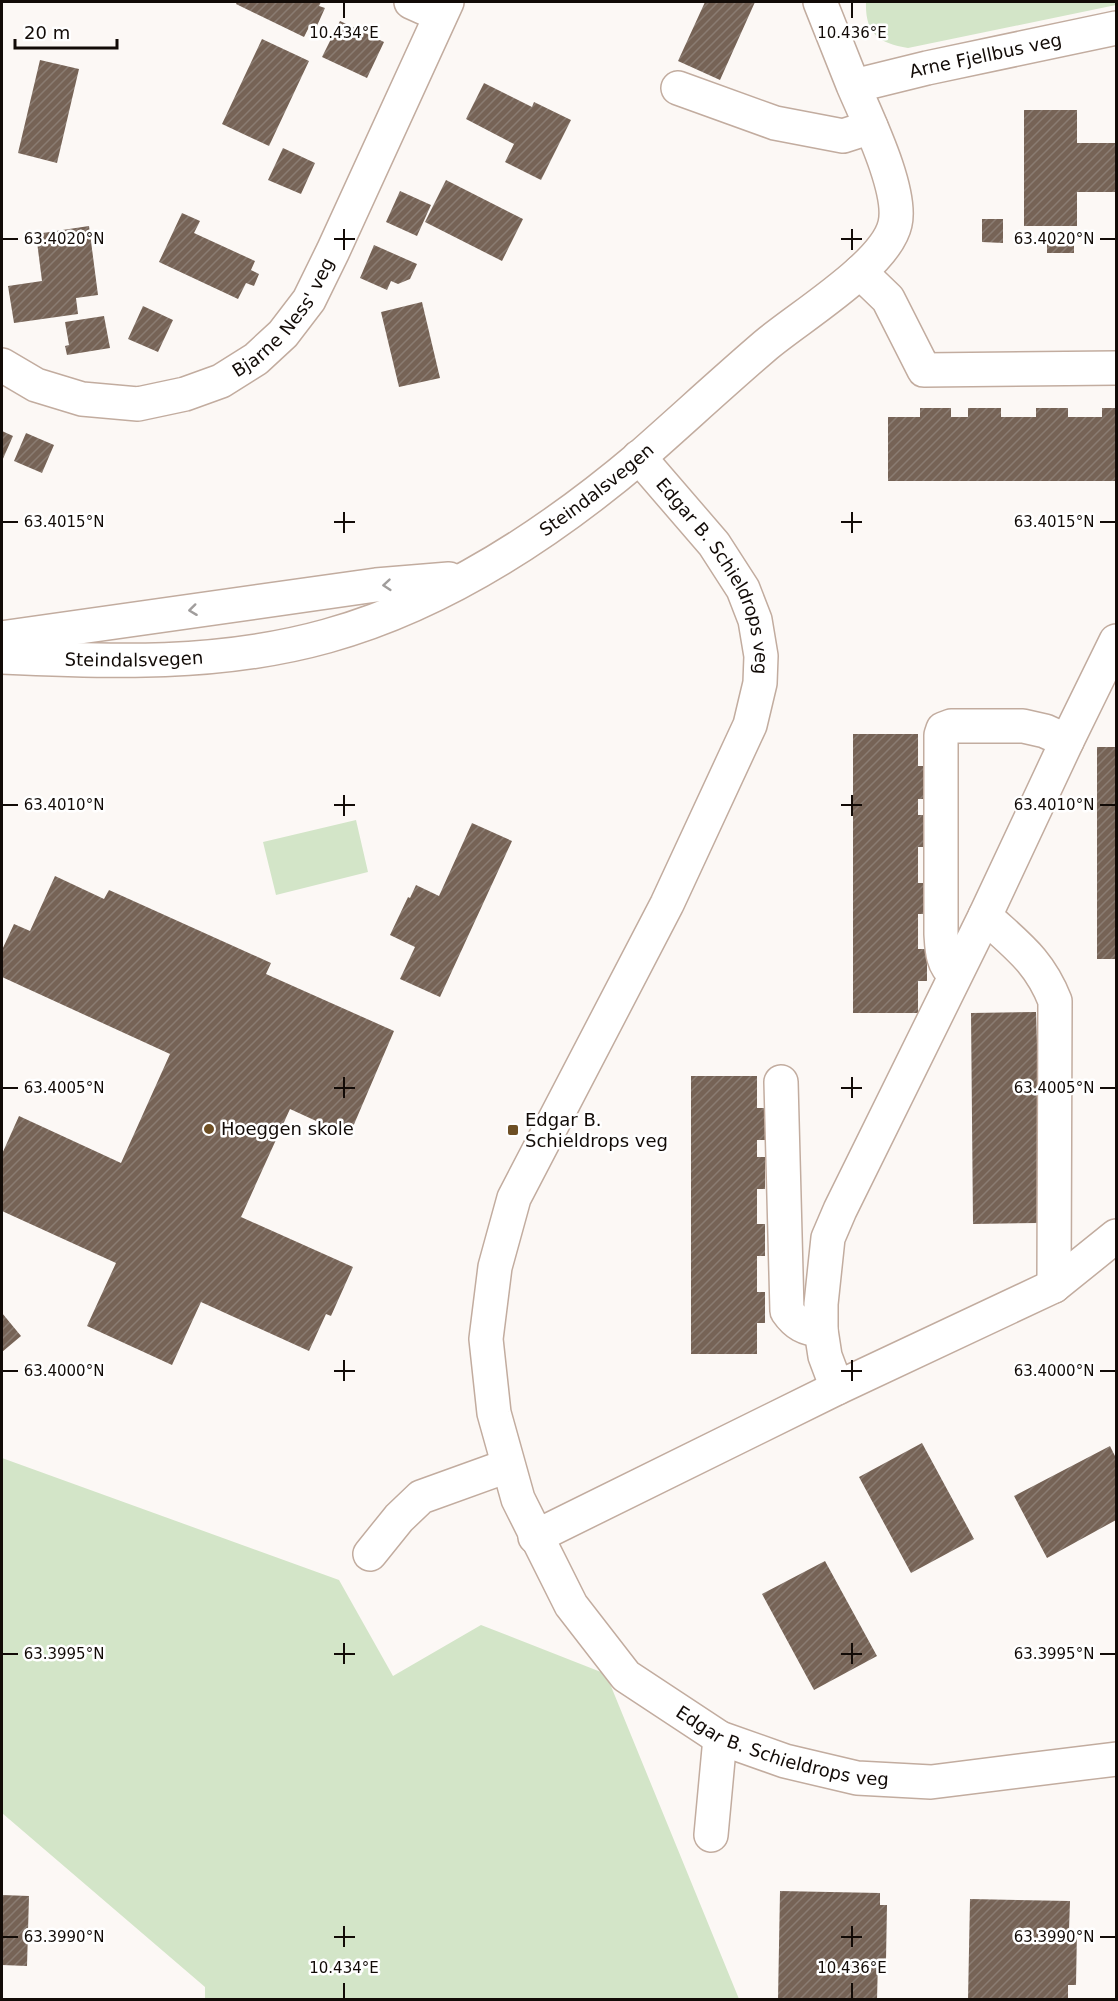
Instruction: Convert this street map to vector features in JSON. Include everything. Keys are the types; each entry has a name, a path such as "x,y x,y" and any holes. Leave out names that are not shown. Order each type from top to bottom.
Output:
{"street":[{"path":"411,2 444,8"},
{"name":"Steindalsvegen","path":"2,657 136,661 207,657 266,649 327,636 376,620 429,597 506,556 559,520 639,457 768,343 860,272 884,249 892,236 896,215 895,193 821,2"},
{"name":"Bjarne Ness' veg","path":"2,365 36,385 82,399 138,404 185,394 221,381 256,359 284,334 309,300 444,8"},
{"name":"Arne Fjellbus veg","path":"854,86 1116,28"},
{"path":"678,88 775,123 843,136 871,127"},
{"path":"860,272 888,299 924,370 1116,368"},
{"name":"Edgar B. Schieldrops veg","path":"639,457 714,544 743,590 755,620 761,656 760,683 750,725 667,904 514,1198 495,1267 486,1339 494,1413 518,1499 571,1605 626,1676 720,1738 785,1761 857,1778 931,1782 1116,1759"},
{"path":"2,638 376,585 466,578"},
{"path":"837,1388 825,1356 821,1330 828,1238 985,916 1067,741 1114,652"},
{"path":"955,975 948,969 943,956 941,934 941,735 943,729 951,726 1023,726 1045,731 1067,741"},
{"path":"985,916 1032,959 1047,981 1055,1001 1054,1286"},
{"path":"781,1082 787,1311 794,1322 808,1330 821,1330"},
{"path":"535,1537 837,1388 1054,1286 1116,1236"},
{"path":"370,1554 399,1518 422,1497 507,1466"},
{"path":"711,1835 720,1738"}],"green space":[{"path":"866,2 1116,2 1116,5 908,48 889,43 875,35 868,22"},
{"path":"356,820 368,872 276,895 263,842"},
{"path":"2,1458 339,1580 393,1676 481,1625 606,1674 739,1999 205,1999 205,1987 2,1813"}],"building":[{"path":"237,2 321,2 319,6 325,8 316,28 310,25 304,37 236,4"},
{"path":"705,2 755,2 720,80 678,61"},
{"path":"340,21 384,42 367,78 322,57"},
{"path":"262,39 309,61 269,146 222,124"},
{"path":"40,60 79,69 57,163 18,153"},
{"path":"484,83 532,107 534,102 571,120 541,180 505,162 514,144 466,119"},
{"path":"1024,110 1077,110 1077,143 1116,143 1116,192 1077,192 1077,226 1024,226"},
{"path":"283,148 315,163 301,194 268,180"},
{"path":"446,180 523,219 502,261 425,222"},
{"path":"400,191 431,205 417,236 386,222"},
{"path":"182,213 200,221 194,233 255,261 251,270 259,274 254,286 246,283 238,299 159,262"},
{"path":"982,219 1003,219 1003,243 982,242"},
{"path":"89,226 98,295 76,298 78,314 14,323 8,286 42,281 36,234"},
{"path":"1047,240 1074,240 1074,253 1047,253"},
{"path":"374,245 417,264 410,279 398,284 391,281 387,290 360,278"},
{"path":"422,302 440,378 399,387 381,312"},
{"path":"143,306 173,320 158,352 128,339"},
{"path":"104,316 110,348 67,355 65,346 69,345 65,322"},
{"path":"920,408 951,408 951,417 968,417 968,408 1001,408 1001,417 1036,417 1036,408 1068,408 1068,417 1102,417 1102,408 1116,408 1116,481 888,481 888,417 920,417"},
{"path":"2,431 13,436 2,461"},
{"path":"26,433 54,445 42,473 14,461"},
{"path":"853,734 918,734 918,766 927,766 927,799 918,799 918,815 927,815 927,847 918,847 918,883 927,883 927,914 918,914 918,949 927,949 927,981 918,981 918,1013 853,1013"},
{"path":"1097,747 1116,747 1116,959 1097,959"},
{"path":"472,823 512,841 440,997 400,979 415,947 390,935 416,885 439,896"},
{"path":"55,876 104,899 109,890 271,963 266,974 394,1031 349,1136 290,1109 241,1217 353,1267 331,1316 326,1314 309,1351 201,1302 172,1365 87,1326 116,1263 2,1211 2,1154 19,1116 121,1163 170,1054 2,977 2,950 14,924 30,931"},
{"path":"1036,1012 1037,1043 1046,1043 1046,1075 1037,1076 1037,1092 1046,1092 1047,1125 1038,1125 1038,1160 1046,1160 1038,1223 973,1224 971,1013"},
{"path":"691,1076 757,1076 757,1108 765,1108 765,1140 757,1140 757,1157 765,1157 765,1189 757,1189 757,1224 765,1224 765,1256 757,1256 757,1292 765,1292 765,1323 757,1323 757,1354 691,1354"},
{"path":"2,1313 21,1336 2,1352"},
{"path":"922,1443 974,1539 911,1573 859,1477"},
{"path":"1110,1446 1116,1458 1116,1520 1047,1558 1014,1496"},
{"path":"825,1561 877,1656 814,1690 762,1594"},
{"path":"780,1891 880,1893 880,1905 887,1905 886,1960 878,1960 877,2000 778,2000"},
{"path":"2,1895 29,1896 27,1966 2,1965"},
{"path":"970,1899 1070,1901 1069,1930 1077,1930 1076,1985 1068,1985 1068,2000 968,2000"}],"place":[{"name":"Hoeggen skole","path":"209,1129"},
{"name":"Edgar B. Schieldrops veg","path":"513,1130"}]}
